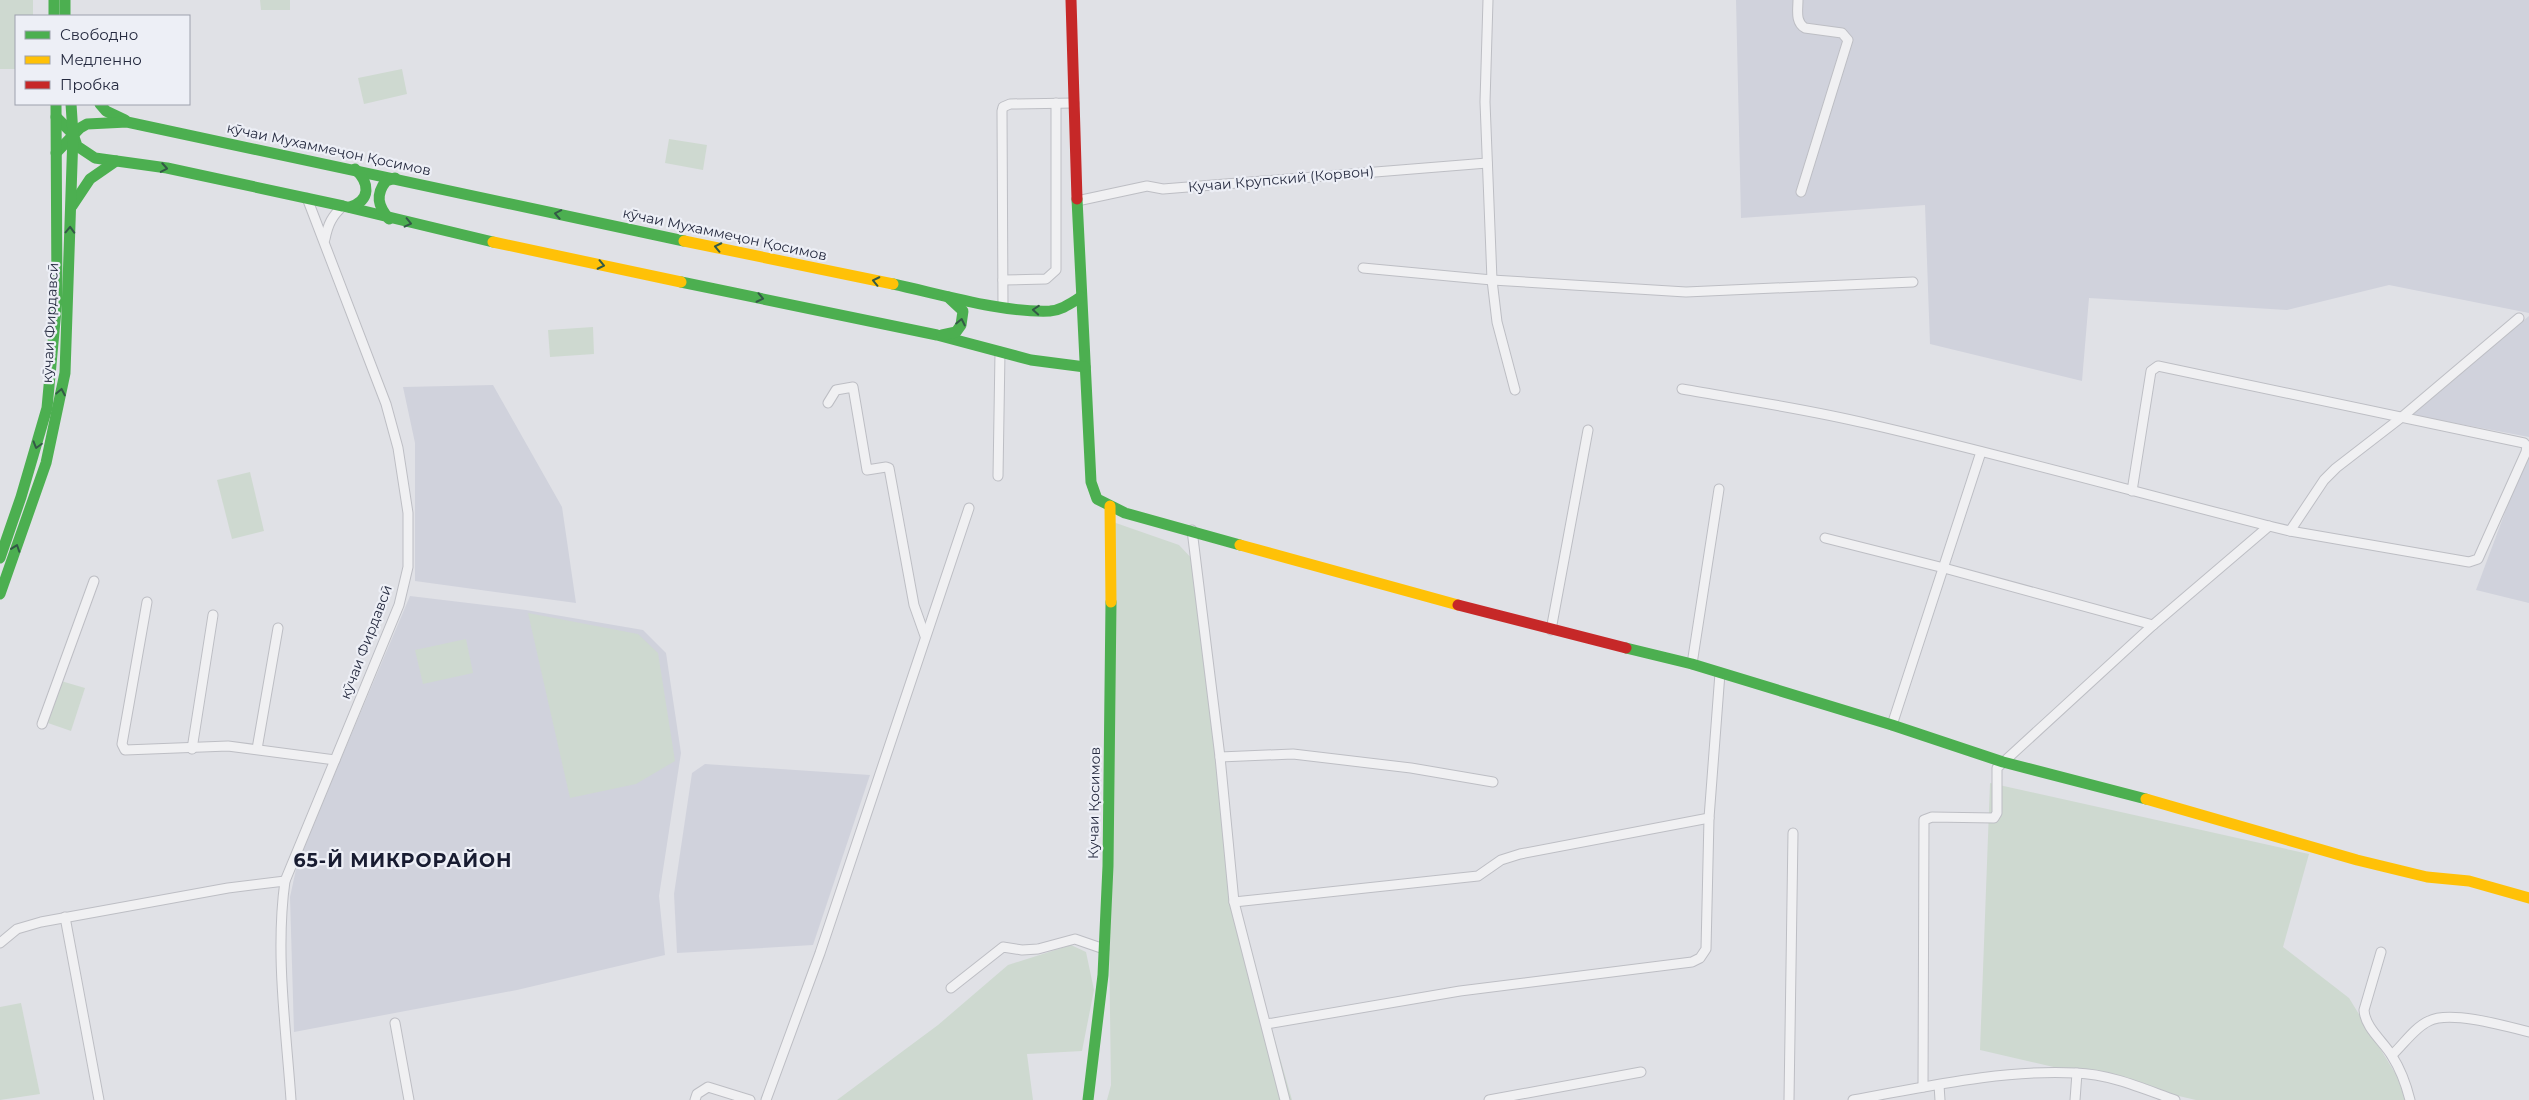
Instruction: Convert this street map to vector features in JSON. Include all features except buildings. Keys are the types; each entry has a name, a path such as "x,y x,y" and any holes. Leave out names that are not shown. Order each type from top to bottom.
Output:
{"street":[{"path":"54,0 54,15"},
{"path":"65,0 65,15"},
{"path":"1071,0 1077,201 1090,482 1097,499 1125,513 1551,630 1692,664 2003,762 2137,796 2357,860 2427,877 2469,881 2529,898"},
{"path":"1488,0 1485,102 1492,280 1503,352 1515,390"},
{"path":"1798,0 1798,19 1800,25 1805,28 1842,33 1848,40 1801,192"},
{"path":"1003,280 1046,279 1056,270 1056,103"},
{"path":"1003,307 1003,107 1010,104 1074,103"},
{"name":"кӯчаи Фирдавсӣ","path":"0,558 21,496 47,408 57,299 56,105"},
{"name":"кӯчаи Фирдавсӣ","path":"0,594 46,463 65,373 73,134 71,105"},
{"path":"101,105 106,111 127,122"},
{"path":"56,118 73,134 77,146 83,152 95,158 167,168 347,207 389,219 937,335 1031,360 1070,367 1085,367"},
{"name":"кӯчаи Мухаммеҷон Қосимов","path":"73,134 87,124 127,122 1003,307 1050,311 1064,308 1081,297"},
{"path":"56,153 73,134"},
{"path":"70,209 85,183 96,172 116,161"},
{"name":"Кучаи Крупский (Корвон)","path":"1077,201 1147,186 1163,189 1487,162"},
{"path":"325,242 328,226 333,215 347,207 357,206 364,200 368,183 354,169"},
{"path":"389,219 380,210 377,203 378,194 386,181 395,178"},
{"name":"кӯчаи Фирдавсӣ","path":"290,1100 281,960 282,904 285,881 399,605 408,567 408,513 398,448 386,404 307,198"},
{"path":"1364,268 1492,280 1686,292 1913,282"},
{"path":"937,335 949,336 959,331 964,323 963,311 948,296"},
{"path":"2290,531 2324,480 2519,318"},
{"path":"998,476 1000,352"},
{"path":"1682,389 1867,423 1981,452 2132,491 2269,526 2290,531 2469,562 2478,559 2526,452 2526,446 2524,443 2158,366 2151,371 2132,491"},
{"path":"828,403 836,390 853,387 867,470 889,468 914,605 925,636"},
{"path":"1551,630 1588,430"},
{"path":"1892,726 1981,452"},
{"path":"1692,664 1719,490"},
{"name":"Кучаи Қосимов","path":"1088,1100 1104,949 1111,674 1110,506"},
{"path":"766,1100 820,953 969,508"},
{"path":"1923,1087 1922,825 1924,820 1932,817 1994,818 1996,813 1997,768 2153,625 2269,526"},
{"path":"1192,530 1220,757 1234,902 1267,1024 1285,1100"},
{"path":"1825,538 1944,568 2153,625"},
{"path":"42,724 94,581"},
{"path":"147,602 122,744 123,748 129,751 228,746 334,760"},
{"path":"192,749 213,615"},
{"path":"257,749 278,628"},
{"path":"1267,1024 1460,991 1692,962 1700,958 1706,949 1709,818 1720,673"},
{"path":"1220,757 1293,754 1411,768 1493,782"},
{"path":"1234,902 1478,876 1501,860 1520,854 1709,818"},
{"path":"1789,1100 1793,834"},
{"path":"0,944 17,929 29,924 228,888 285,881"},
{"path":"65,917 99,1100"},
{"path":"951,988 1004,947 1022,950 1038,949 1075,939 1104,949"},
{"path":"2381,952 2364,1010 2365,1018 2392,1055 2403,1075 2410,1100"},
{"path":"2392,1055 2427,1021 2436,1018 2460,1018 2529,1032"},
{"path":"395,1024 409,1100"},
{"path":"1489,1100 1641,1072"},
{"path":"1853,1100 1990,1076 2077,1072 2124,1082 2175,1100"},
{"path":"2075,1100 2077,1072"},
{"path":"1939,1085 1940,1100"},
{"path":"695,1100 697,1094 708,1087 750,1100"}],"shaded area":[{"path":"0,0 33,0 33,15 15,15 15,69 0,69"},
{"path":"260,0 290,0 290,10 261,10"},
{"path":"1736,0 2529,0 2529,313 2389,285 2287,310 2089,298 2082,381 1930,344 1925,205 1741,218"},
{"path":"402,69 407,94 364,104 358,78"},
{"path":"669,139 707,145 703,170 665,163"},
{"path":"2529,316 2529,437 2412,415"},
{"path":"593,327 594,354 550,357 548,330"},
{"path":"493,385 562,507 576,603 415,581 415,443 403,387"},
{"path":"2529,448 2529,603 2476,590"},
{"path":"250,472 264,531 232,539 217,480"},
{"path":"1113,522 1179,545 1196,563 1234,897 1292,1100 1107,1100 1111,1085 1108,866"},
{"path":"410,596 526,610 643,630 666,653 681,753 659,896 665,955 517,990 294,1032 290,897 298,860"},
{"path":"528,613 638,634 658,653 675,761 636,784 570,798"},
{"path":"466,639 473,673 423,684 415,650"},
{"path":"61,681 85,688 71,731 48,723"},
{"path":"705,764 870,775 813,945 677,953 674,894 692,773"},
{"path":"1990,783 2309,854 2283,947 2349,998 2405,1089 2407,1100 2196,1100 1980,1050"},
{"path":"1071,945 1086,952 1094,990 1082,1051 1027,1054 1033,1100 837,1100 938,1025 1008,965"},
{"path":"21,1003 40,1094 0,1100 0,1007"}],"traffic: fast":[{"path":"54,0 54,15"},
{"path":"65,0 65,15"},
{"path":"0,558 21,497 47,408 57,299 56,105"},
{"path":"0,594 46,463 65,373 73,134 71,105"},
{"path":"101,105 106,111 125,120"},
{"path":"56,117 73,134 77,146 95,158 167,168 343,206 493,242"},
{"path":"56,153 80,128 87,124 127,122 684,241"},
{"path":"72,206 90,179 116,161"},
{"path":"350,207 362,200 366,191 364,180 355,169"},
{"path":"389,219 382,210 379,196 386,181 395,178"},
{"path":"1077,199 1091,482 1097,499 1125,513 1240,545"},
{"path":"681,282 937,335 1031,360 1085,367"},
{"path":"893,284 992,306 1032,311 1058,309 1081,297"},
{"path":"942,335 956,332 961,325 963,311 948,297"},
{"path":"1088,1100 1103,975 1108,866 1111,602"},
{"path":"1626,648 1692,664 1892,725 2003,762 2146,799"}],"traffic: slow":[{"path":"684,241 893,284"},
{"path":"493,242 681,282"},
{"path":"1110,506 1111,602"},
{"path":"1240,545 1458,605"},
{"path":"2146,799 2357,860 2427,877 2469,881 2529,898"}],"traffic: jam":[{"path":"1071,0 1077,199"},
{"path":"1458,605 1626,648"}],"district":[{"name":"65-Й МИКРОРАЙОН","path":"403,860"}]}
